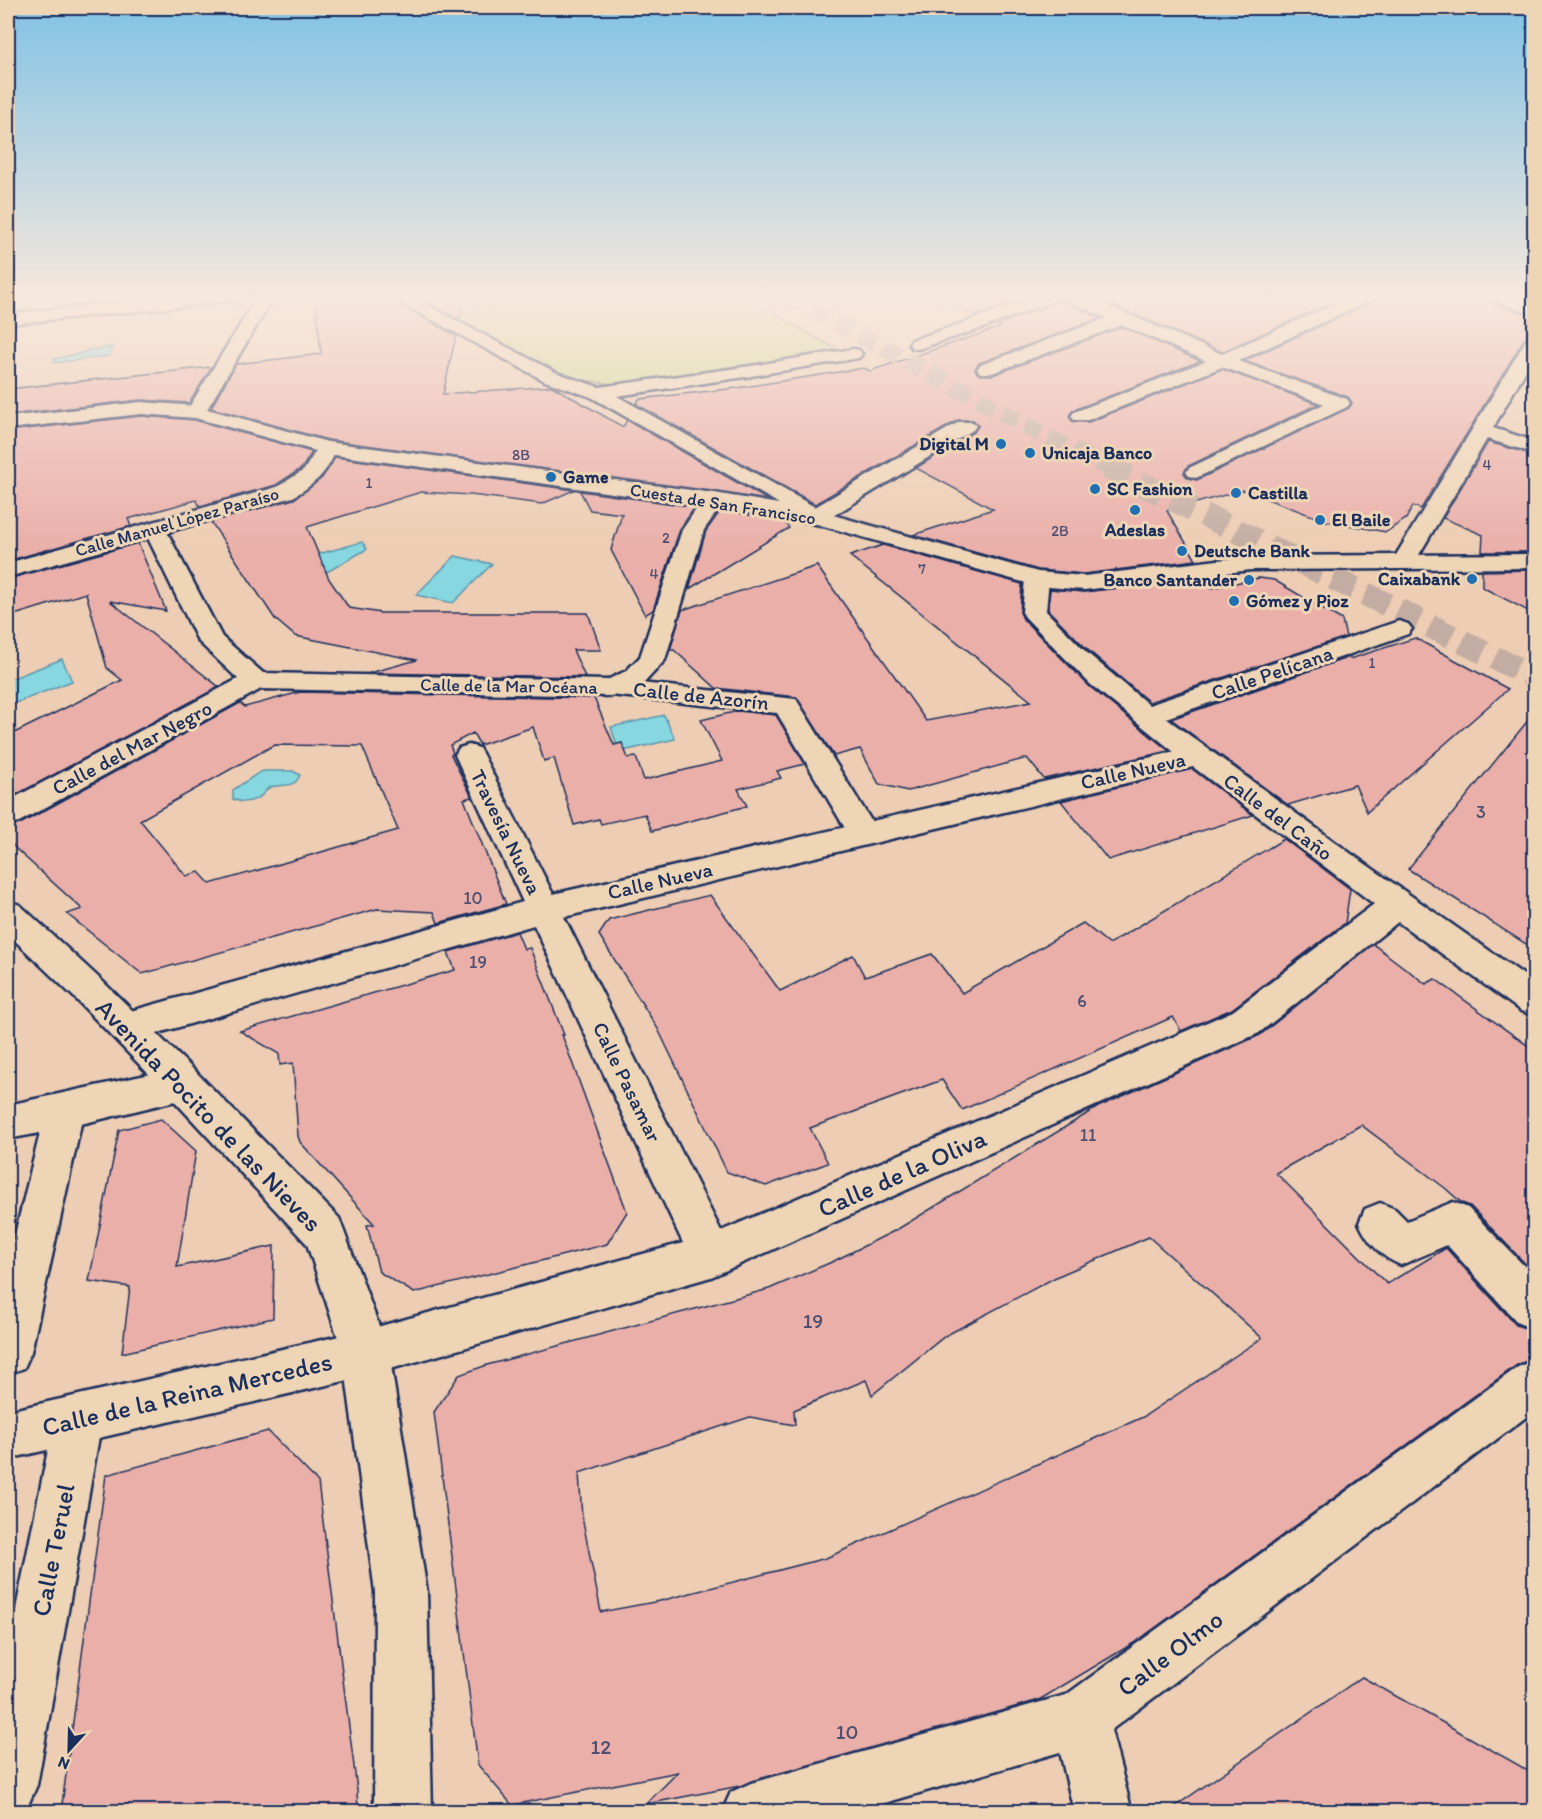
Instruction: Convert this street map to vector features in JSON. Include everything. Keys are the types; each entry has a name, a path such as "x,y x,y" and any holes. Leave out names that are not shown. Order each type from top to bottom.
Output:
{"street":[{"path":"196,412 215,381"},
{"path":"562,381 598,393 779,494 815,517 971,423"},
{"path":"598,393 683,381"},
{"path":"1081,416 1171,381"},
{"path":"1196,472 1340,404 1277,381"},
{"path":"1405,560 1511,381"},
{"name":"Cuesta de San Francisco","path":"8,423 141,408 196,412 327,448 714,500 815,517 1037,579 1084,582 1251,563 1405,560 1534,561"},
{"path":"1482,431 1534,447"},
{"name":"Calle Manuel López Paraíso","path":"8,570 285,492 309,479 320,466 327,448"},
{"name":"Calle de la Mar Océana","path":"256,681 611,688 635,676 652,660 693,530 714,500"},
{"path":"155,530 211,641 256,681"},
{"name":"Calle del Caño","path":"1037,579 1034,612 1055,638 1145,716 1396,905 1534,1001"},
{"name":"Calle Pelícana","path":"1145,716 1399,629"},
{"name":"Calle del Mar Negro","path":"8,814 256,681"},
{"name":"Calle de Azorín","path":"611,688 786,705 862,832"},
{"name":"Travesía Nueva","path":"469,755 544,909"},
{"name":"Calle Nueva","path":"127,1027 544,909 862,832 1198,756"},
{"name":"Calle de la Oliva","path":"366,1353 711,1256 1246,1022 1396,905"},
{"name":"Calle Pasamar","path":"544,909 711,1256"},
{"name":"Avenida Pocito de las Nieves","path":"8,914 127,1027 324,1232 366,1353 400,1592 403,1812"},
{"path":"8,1122 183,1084"},
{"path":"8,1352 65,1110"},
{"path":"1380,1223 1401,1244 1453,1222 1534,1307"},
{"name":"Calle de la Reina Mercedes","path":"8,1435 366,1353"},
{"name":"Calle Olmo","path":"751,1812 1080,1719 1534,1383"},
{"name":"Calle Teruel","path":"8,1785 78,1420"},
{"path":"1080,1719 1103,1812"}],"green space":[{"path":"590,381 633,381 611,384"}],"water":[{"path":"362,542 367,549 327,572 315,555"},
{"path":"455,556 492,564 453,603 416,595"},
{"path":"62,659 72,681 8,706 8,680"},
{"path":"664,715 675,739 619,752 611,727"},
{"path":"265,771 293,771 300,775 294,783 269,788 253,800 233,799 233,790"}],"building":[{"path":"83,381 203,381 189,403 141,400 8,415 8,389"},
{"path":"226,381 446,381 443,394 552,386 623,427 627,420 768,500 328,440 211,408"},
{"path":"782,381 1148,381 1073,410 1069,416 1072,421 1089,422 1192,381 1255,381 1318,404 1188,466 1184,473 1188,478 1197,480 1349,408 1352,403 1348,397 1301,381 1499,381 1421,509 1413,506 1406,519 1386,532 1326,521 1243,490 1167,511 1196,560 1084,574 1038,570 913,535 993,509 916,468 974,432 978,426 973,420 958,420 815,504 636,404 639,399"},
{"path":"141,416 195,420 312,452 302,468 276,485 200,506 196,500 128,519 131,526 8,561 8,431"},
{"path":"1488,442 1534,455 1534,552 1482,552 1483,535 1443,518"},
{"path":"335,457 574,490 542,504 471,495 421,492 307,527 329,579 349,608 381,613 588,613 601,650 573,650 585,677 369,673 417,660 295,636 275,619 211,522 294,499 322,478"},
{"path":"580,491 695,507 680,529 653,610 645,615 611,550 622,514 590,510"},
{"path":"721,510 784,521 789,528 689,589 706,531"},
{"path":"138,543 166,611 110,601 219,687 8,799 8,736 122,680 107,668 86,593 8,617 8,579"},
{"path":"883,545 1022,584 1020,612 1023,619 1089,686 1169,751 1044,779 1027,758 908,791 879,784 860,749 834,756 796,697 716,688 674,650 670,650 682,610 817,566 926,721 1031,701 850,556"},
{"path":"1534,570 1534,614 1482,587 1482,571"},
{"path":"1206,578 1212,588 1259,578 1274,580 1342,620 1346,637 1149,702 1088,650 1048,610 1050,589 1084,592"},
{"path":"1415,638 1508,689 1367,812 1355,785 1288,805 1171,719 1350,657 1350,659"},
{"path":"300,692 594,698 614,745 622,743 628,758 636,757 644,780 722,761 701,720 738,711 776,715 805,764 777,771 781,778 738,789 747,806 652,831 645,814 601,824 599,819 574,825 554,758 544,761 533,727 480,745 473,733 450,745 453,753 451,755 472,797 464,799 506,904 438,923 434,912 377,909 142,974 67,914 82,909 16,849 8,839 8,827 20,824 240,703 245,707","holes":["274,745 362,746 398,830 210,884 199,872 186,876 140,820"]},
{"path":"1534,713 1534,949 1408,869"},
{"path":"1192,769 1253,815 1108,860 1061,801"},
{"path":"1284,839 1350,889 1345,923 1232,1009 1181,1031 1173,1017 962,1110 942,1080 810,1128 828,1163 766,1186 727,1172 658,1029 599,935 609,920 710,895 780,991 853,955 865,977 932,954 962,993 1083,923 1109,944"},
{"path":"517,932 524,949 530,948 564,1035 562,1035 627,1212 607,1244 414,1293 379,1272 367,1225 374,1224 300,1142 293,1063 280,1065 279,1054 240,1031 455,970 448,952"},
{"path":"1373,944 1426,984 1435,979 1534,1050 1534,1273 1470,1206 1462,1203 1361,1125 1276,1173 1387,1284 1446,1248 1516,1325 1534,1331 1534,1358 1517,1365 1137,1641 1039,1700 740,1786 646,1804 678,1772 512,1805 478,1765 434,1412 459,1375 487,1365 769,1289 834,1261 898,1229 1098,1107 1260,1035","holes":["1149,1237 1262,1338 1143,1417 826,1558 660,1601 601,1612 582,1517 579,1473 750,1417 795,1425 794,1410 866,1380 872,1395 945,1336 1058,1276"]},
{"path":"161,1119 196,1151 177,1267 274,1246 273,1318 122,1353 130,1287 89,1281 119,1130"},
{"path":"268,1431 318,1482 358,1812 61,1812 106,1475"},
{"path":"1362,1677 1534,1774 1534,1812 1167,1812"}],"tunnel":[{"path":"944,381 1062,445 1110,468"},
{"path":"1107,467 1534,677"}],"place":[{"name":"Digital M","path":"1001,444"},
{"name":"Unicaja Banco","path":"1030,453"},
{"name":"Game","path":"551,477"},
{"name":"SC Fashion","path":"1095,489"},
{"name":"Castilla","path":"1236,493"},
{"name":"Adeslas","path":"1135,510"},
{"name":"El Baile","path":"1320,520"},
{"name":"Deutsche Bank","path":"1182,551"},
{"name":"Caixabank","path":"1472,579"},
{"name":"Banco Santander","path":"1249,580"},
{"name":"Gómez y Pioz","path":"1234,601"}]}
